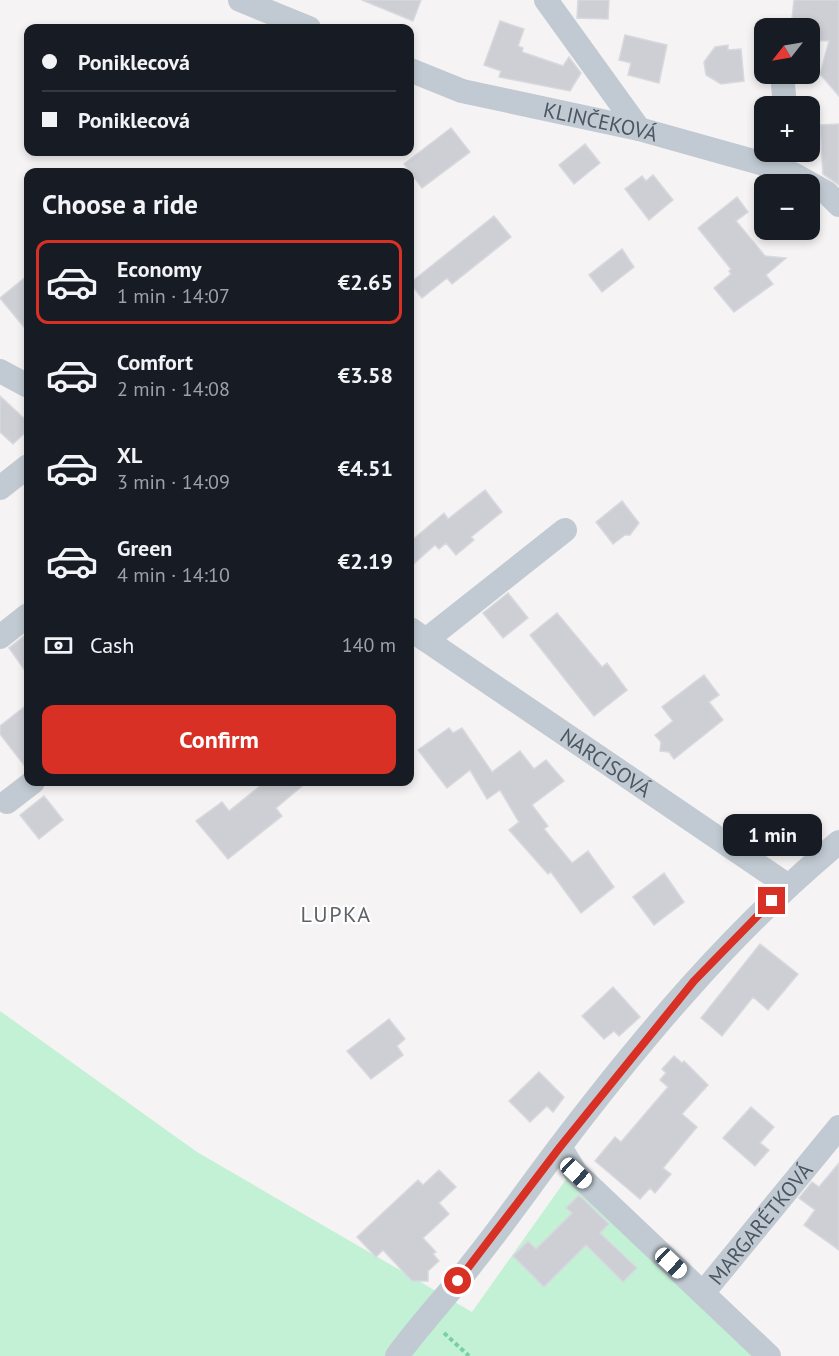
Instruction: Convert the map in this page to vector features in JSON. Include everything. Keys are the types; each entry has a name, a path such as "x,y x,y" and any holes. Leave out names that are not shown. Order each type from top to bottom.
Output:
{"street":[{"path":"240,0 299,24"},
{"path":"546,0 639,129"},
{"name":"KLINČEKOVÁ","path":"414,72 462,91 792,163 839,205"},
{"path":"0,371 24,384"},
{"path":"0,488 24,469"},
{"name":"NARCISOVÁ","path":"566,530 418,635 787,885"},
{"path":"0,637 24,618"},
{"path":"7,802 28,786"},
{"path":"397,1356 426,1316 474,1263 560,1147 694,981 787,885 839,842"},
{"name":"MARGARÉTKOVÁ","path":"703,1293 839,1127"},
{"path":"560,1147 576,1173 770,1356"}],"path":[{"path":"426,1316 469,1356"}],"green space":[{"path":"0,1011 197,1152 472,1312 579,1161 780,1356 0,1356"}],"building":[{"path":"362,0 421,0 413,21"},
{"path":"578,0 609,0 608,19 577,18"},
{"path":"794,0 839,0 839,96 820,74 829,41 820,41 820,18 792,18"},
{"path":"500,21 524,29 518,46 523,48 522,52 563,66 569,57 581,73 570,91 499,77 501,71 484,65"},
{"path":"625,35 667,45 659,83 628,75 631,63 619,60"},
{"path":"728,45 728,50 741,49 744,81 721,84 706,75 704,62 715,47"},
{"path":"839,124 839,185 823,174 820,125"},
{"path":"451,128 470,152 422,188 414,177 414,168 407,168 404,164"},
{"path":"585,144 600,163 574,184 559,165"},
{"path":"653,175 673,200 649,220 625,189 642,176 646,181"},
{"path":"737,197 748,212 736,221 765,256 786,258 766,275 773,284 734,312 714,288 731,274 729,271 731,269 698,228"},
{"path":"494,216 511,237 452,284 447,278 422,298 414,288 414,280"},
{"path":"622,249 634,267 602,292 589,275"},
{"path":"24,278 24,327 0,298"},
{"path":"0,396 24,418 24,434 13,444 0,432"},
{"path":"485,490 502,512 471,537 474,540 456,555 446,543 439,549 435,545 414,563 414,539 444,513 448,519"},
{"path":"622,501 639,523 630,535 625,535 613,544 596,522"},
{"path":"508,593 528,618 503,638 483,613"},
{"path":"557,613 602,667 607,663 627,690 594,716 530,635"},
{"path":"24,636 24,669 9,648"},
{"path":"704,675 719,695 709,702 723,720 674,759 669,752 660,751 661,742 655,735 673,721 662,707"},
{"path":"24,707 24,765 0,734 0,726"},
{"path":"449,728 453,733 462,728 492,772 520,751 534,769 546,760 564,781 532,805 548,826 544,829 572,863 588,851 614,887 581,913 551,872 548,874 509,830 519,822 500,790 487,799 470,770 447,788 418,750"},
{"path":"260,786 302,786 276,808 282,816 228,859 196,821 222,802 229,811"},
{"path":"44,796 63,820 39,839 20,815"},
{"path":"664,873 684,902 654,925 633,897"},
{"path":"760,944 798,974 768,1010 753,997 722,1036 701,1018"},
{"path":"613,987 640,1017 619,1036 614,1031 604,1039 582,1016"},
{"path":"389,1019 405,1039 397,1046 403,1055 371,1079 347,1051"},
{"path":"674,1056 682,1063 684,1061 708,1085 682,1114 697,1127 663,1168 671,1174 655,1193 650,1188 640,1199 595,1161 615,1137 621,1142 668,1087 660,1080 666,1073 662,1069"},
{"path":"539,1072 564,1097 553,1112 547,1106 530,1122 509,1101"},
{"path":"751,1107 774,1127 760,1143 769,1150 755,1166 723,1138"},
{"path":"839,1163 839,1250 804,1225 815,1210 799,1198 812,1182 819,1187"},
{"path":"439,1170 456,1187 439,1203 449,1214 423,1238 436,1252 433,1254 439,1261 428,1271 428,1281 412,1281 383,1250 376,1257 357,1237 418,1180 423,1185"},
{"path":"579,1195 609,1224 600,1233 637,1268 623,1282 586,1245 544,1287 513,1256 528,1241 536,1249 572,1213 566,1208"}],"district":[{"name":"LUPKA","path":"336,914"}],"route":[{"path":"458,1281 474,1263 560,1147 694,981 772,901"}]}
